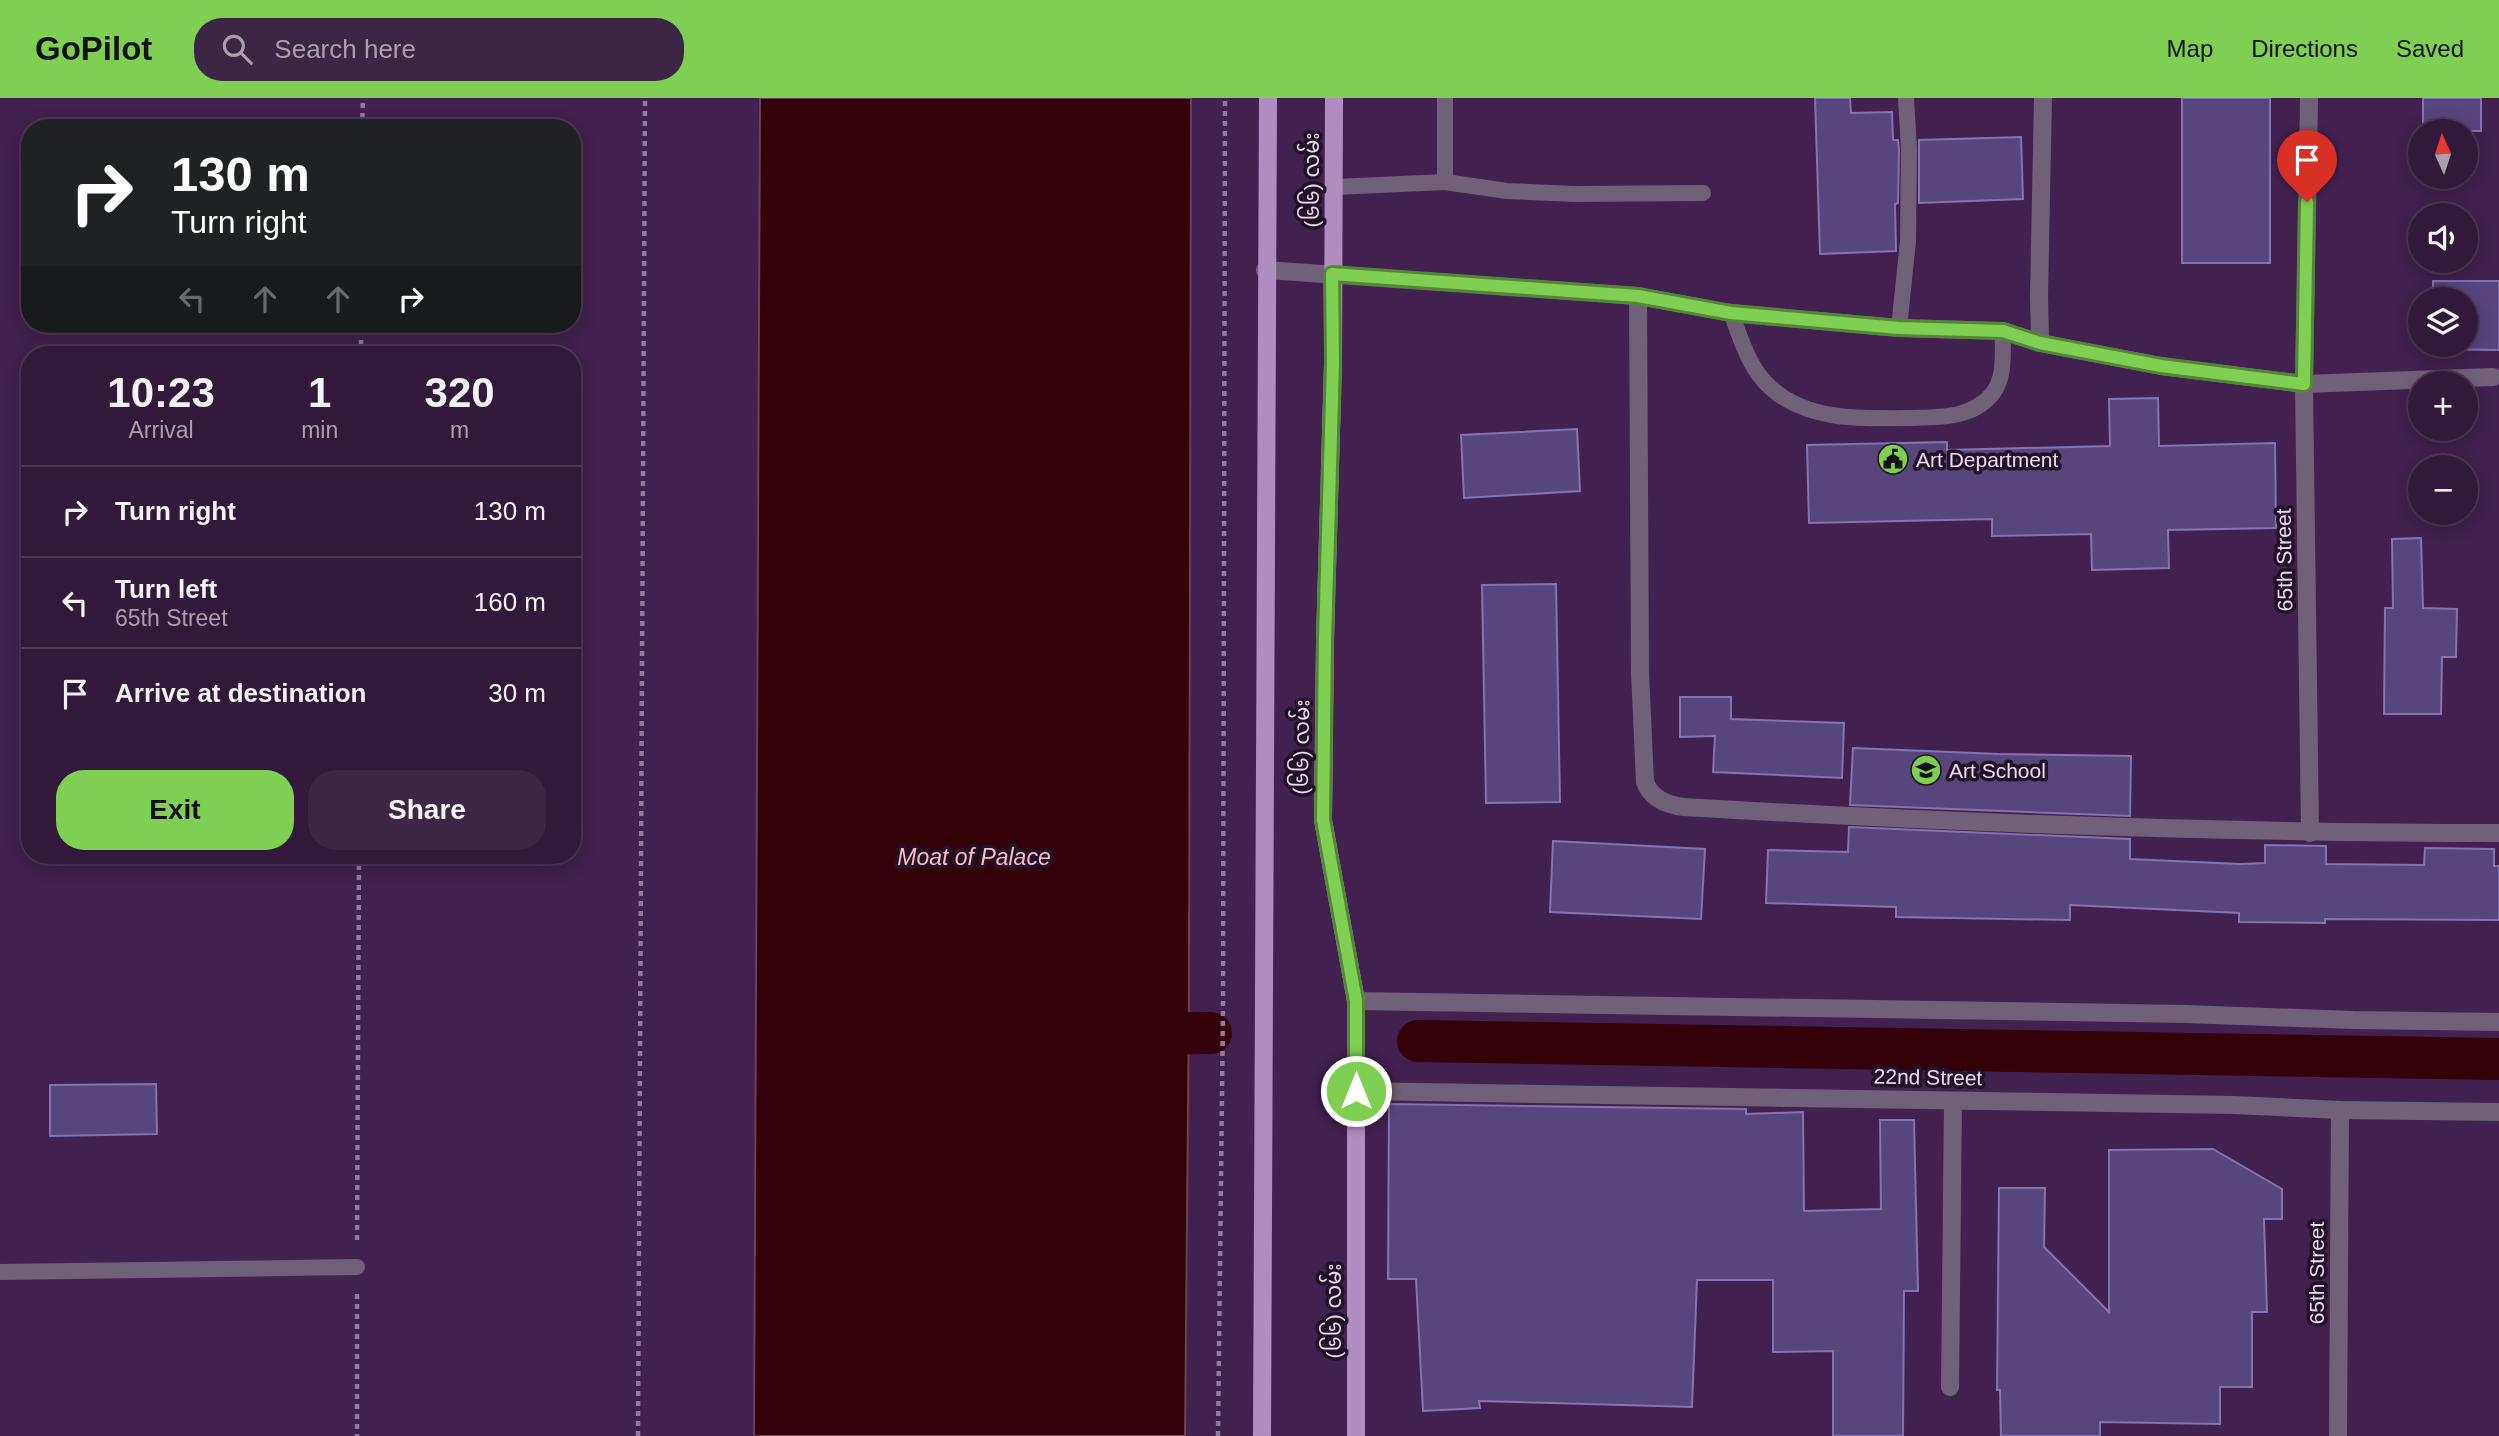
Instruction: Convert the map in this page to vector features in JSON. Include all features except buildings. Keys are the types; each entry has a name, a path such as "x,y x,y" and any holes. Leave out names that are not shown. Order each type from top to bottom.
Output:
{"main road":[{"name":"(၆၆) လမ်း","path":"1262,1436 1265,270 1268,98"},
{"name":"(၆၆) လမ်း","path":"1334,98 1333,363 1323,820 1356,1001 1356,1436"}],"street":[{"path":"2040,343 2043,98"},
{"name":"65th Street","path":"2309,98 2304,384 2310,833"},
{"path":"1265,270 1638,296 1731,313 1899,328 2003,331 2040,343 2161,366 2304,384 2493,377"},
{"path":"1638,296 1641,685 1645,782 1648,790 1657,798 1670,806 1930,822 2310,833 2499,833"},
{"path":"1356,1001 2186,1014 2499,1022"},
{"name":"22nd Street","path":"1356,1091 2234,1105 2340,1110 2499,1112"},
{"path":"1950,1387 1953,1101"},
{"name":"65th Street","path":"2338,1436 2340,1110"}],"lane":[{"path":"1445,98 1445,182"},
{"path":"1899,328 1908,241 1909,149 1906,98"},
{"path":"1335,187 1445,182 1507,191 1574,194 1703,193"},
{"path":"1731,313 1747,354 1770,388 1804,408 1870,419 1957,415 1979,406 2002,379 2003,331"},
{"path":"0,1272 357,1268"}],"path":[{"path":"362,98 362,119"},
{"path":"638,1436 645,98"},
{"path":"1218,1436 1223,1008 1225,98"},
{"path":"357,1436 359,864"}],"water":[{"name":"Moat of Palace","path":"760,98 1191,98 1185,1436 754,1436"}],"waterway":[{"path":"1131,1034 1211,1033"},
{"path":"1418,1041 2499,1059"}],"place":[{"name":"Art Department","path":"1893,459"},
{"name":"Art School","path":"1926,770"}],"route":[{"path":"1356,1091 1356,1001 1323,820 1333,363 1332,274 1638,296 1731,313 1899,328 2003,331 2040,343 2161,366 2304,384 2307,202"}]}
